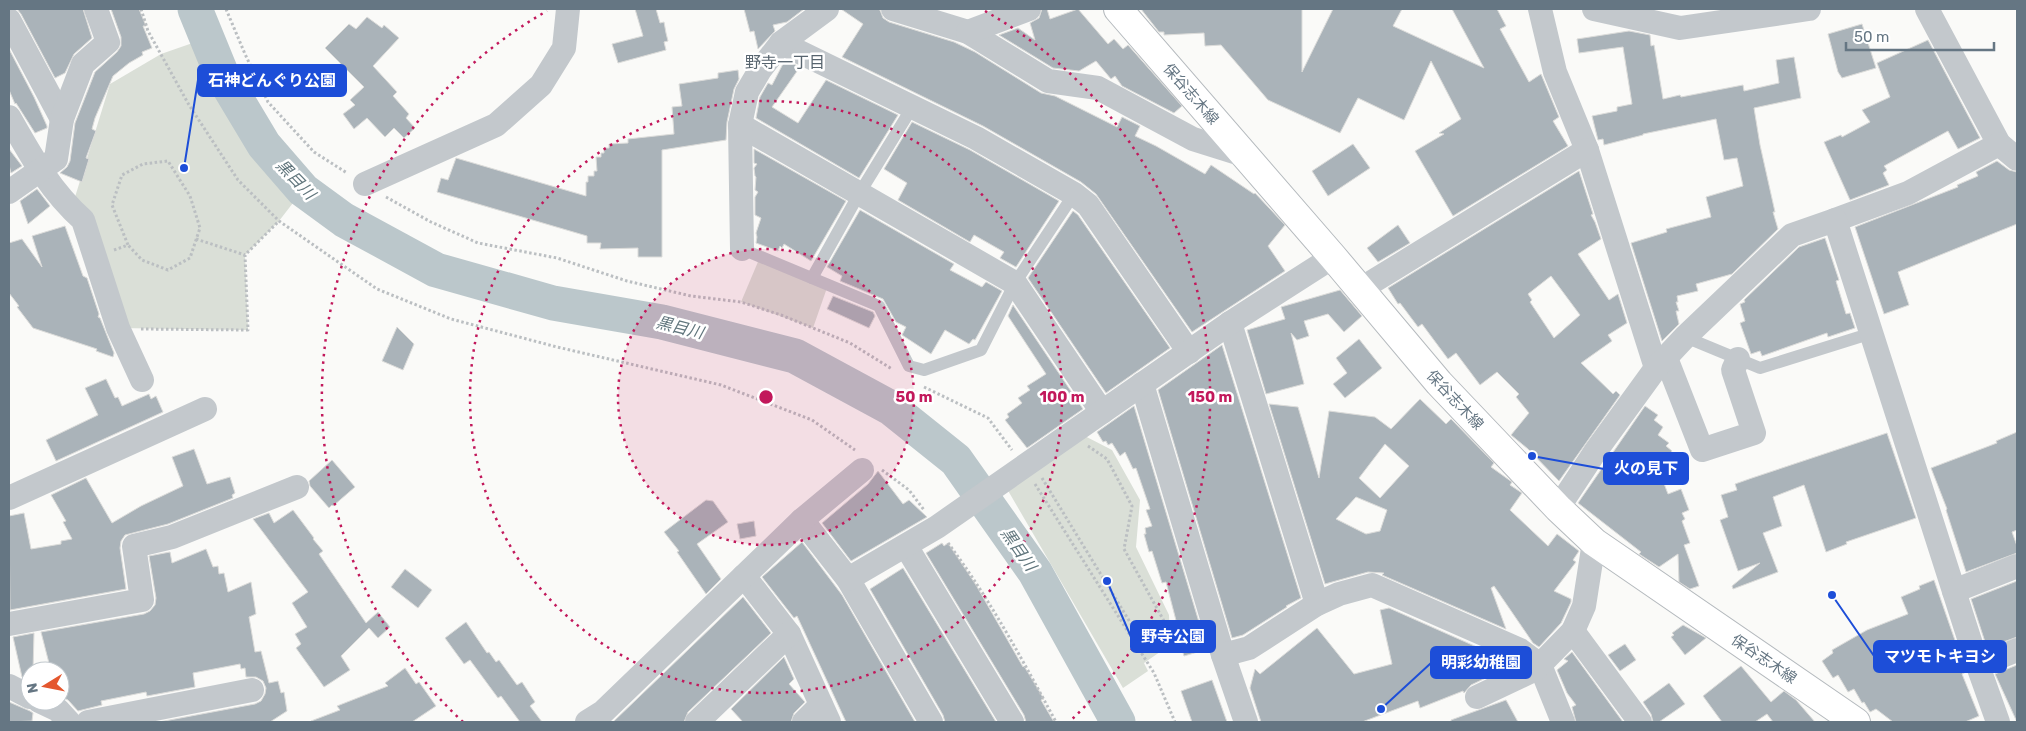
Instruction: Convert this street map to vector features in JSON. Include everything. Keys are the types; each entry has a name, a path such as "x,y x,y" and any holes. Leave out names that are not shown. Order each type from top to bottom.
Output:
{"main road":[{"name":"保谷志木線","path":"1118,9 1333,257 1439,383 1558,508 1594,542 1856,722"}],"street":[{"path":"9,192 56,159 62,119 83,64 108,42 96,9"},
{"path":"365,184 496,125 541,85 564,48 568,9"},
{"path":"742,249 740,125 747,92 760,70 781,43 827,9"},
{"path":"893,9 968,32 1048,81 1098,88 1193,139 1244,155"},
{"path":"968,32 1029,9"},
{"path":"1540,9 1556,72 1587,150 1661,363 1702,450 1754,433 1734,370 1738,359"},
{"path":"1594,9 1680,28 1809,9"},
{"path":"1927,9 1999,144 2017,159"},
{"path":"9,20 62,119"},
{"path":"781,43 976,138 1074,194 1088,205 1189,352"},
{"path":"9,117 39,170 71,210 83,220 118,328 142,380"},
{"path":"740,125 1015,283 1102,412"},
{"path":"1558,508 1595,452 1661,363 1685,337 1792,235 1908,193 1999,144"},
{"path":"1359,290 1587,150"},
{"path":"1835,220 1978,666 1999,722 2017,715"},
{"path":"848,579 937,527 1230,323 1333,257"},
{"path":"1230,323 1317,604"},
{"path":"1142,384 1223,655 1246,722"},
{"path":"9,498 205,408"},
{"path":"600,719 802,520 866,463"},
{"path":"9,624 142,600 134,546 172,538 297,487"},
{"path":"802,520 848,579 931,722"},
{"path":"1477,698 1536,668 1573,631 1584,606 1594,542"},
{"path":"906,546 1012,722"},
{"path":"1954,591 2017,566"},
{"path":"744,576 790,634 825,714 804,722"},
{"path":"1223,655 1249,648 1317,604 1339,594 1372,585 1520,650 1540,665 1563,722"},
{"path":"1573,631 1640,722"},
{"path":"698,722 790,634"},
{"path":"1978,666 2017,650"},
{"path":"88,722 252,690"},
{"path":"59,711 69,722"}],"lane":[{"path":"812,278 859,194 913,106"},
{"path":"742,249 879,306 909,366 924,370 980,350 1015,283 1074,194"},
{"path":"1685,337 1760,368 1872,333"}],"path":[{"path":"141,9 148,31 189,105 238,180 279,221 377,289 451,318 557,347 721,386 812,420 866,463 909,490 963,563 1031,675 1056,722"},
{"path":"226,9 268,102 314,152 431,222 478,243 557,258 627,281 691,296 741,302 781,315 850,344 898,372"},
{"path":"168,161 190,196 200,228 190,258 168,270 142,260 128,245 112,204 122,174 143,164 168,161"},
{"path":"118,328 248,330 245,254 279,221"},
{"path":"196,239 245,254"},
{"path":"95,257 128,245"},
{"path":"923,386 988,418 1028,464 1146,650"},
{"path":"1070,434 1107,459 1132,506 1124,549 1164,621 1162,640 1141,653"},
{"path":"1028,464 1154,673 1174,722"}],"shaded area":[{"path":"207,38 222,75 264,145 303,190 279,221 245,255 248,330 118,328 71,210 110,84 161,54"},
{"path":"760,257 828,285 813,328 741,302"},
{"path":"1075,431 1112,450 1140,500 1136,547 1169,615 1170,645 1144,663 1148,671 1123,688 1003,482"}],"building":[{"path":"17,9 83,9 92,38 74,54 65,73 55,78"},
{"path":"111,9 139,9 146,26 143,26 152,48 142,52 143,55 113,76 95,118 92,129 96,131 86,158 89,159 82,182 60,173 67,167 70,161 75,123 95,72 121,46 121,37"},
{"path":"635,9 656,9 660,23 664,22 668,41 664,42 666,50 618,63 612,44 643,36"},
{"path":"744,9 804,9 787,22 773,25 775,31 758,49 754,31 750,32"},
{"path":"841,9 880,10 883,18 889,22 954,42 975,52 1041,93 1055,96 1117,127 1122,117 1140,126 1135,136 1205,174 1211,165 1255,193 1285,225 1268,246 1285,271 1192,332 1096,194 1081,182 983,126 842,57 863,24"},
{"path":"1042,9 1047,9 1050,19 1078,9 1108,44 1114,39 1123,49 1128,45 1182,106 1174,113 1122,86 1115,76 1111,79 1096,61 1079,71 1053,68 999,35 1018,28 1035,40 1030,23 1039,18"},
{"path":"1141,9 1302,9 1302,72 1333,9 1402,9 1393,26 1484,68 1452,9 1497,9 1506,26 1500,29 1529,82 1541,74 1559,117 1553,121 1568,146 1453,216 1415,151 1444,134 1439,133 1461,119 1431,61 1404,120 1358,98 1340,133 1268,100 1221,45 1205,46 1204,33 1164,35 1164,32 1159,32"},
{"path":"367,17 382,28 384,25 399,38 373,66 397,92 393,96 409,114 406,118 415,128 404,138 394,128 385,137 367,118 354,129 343,114 355,105 350,100 364,87 325,48 349,24 356,29"},
{"path":"1862,24 1876,68 1842,78 1838,72 1828,34"},
{"path":"1629,31 1650,35 1651,46 1654,45 1663,99 1743,85 1744,91 1779,83 1776,60 1794,57 1801,98 1754,108 1775,212 1773,212 1778,229 1732,274 1696,284 1698,291 1677,296 1678,302 1676,302 1679,311 1676,311 1679,324 1662,341 1631,243 1667,232 1666,229 1711,217 1706,197 1743,186 1737,158 1724,160 1716,119 1643,134 1604,145 1603,139 1598,140 1592,116 1617,111 1617,107 1632,104 1623,47 1579,53 1577,39"},
{"path":"1928,40 1980,138 1958,149 1948,131 1884,166 1887,170 1883,173 1889,185 1850,200 1824,142 1841,135 1842,137 1870,122 1862,110 1890,97 1877,63"},
{"path":"9,49 47,126 47,128 35,133 15,104 9,90"},
{"path":"785,60 800,67 772,107 798,123 826,80 898,115 859,178 756,118 760,97 768,83 772,85"},
{"path":"738,70 739,79 734,89 727,122 726,140 662,150 662,257 638,257 638,248 600,249 601,243 587,243 587,236 437,192 441,178 448,180 456,158 586,196 588,176 594,176 594,171 597,171 596,157 601,157 601,153 604,153 604,148 609,148 609,144 628,143 628,139 674,134 672,107 682,106 679,84 718,78 718,73"},
{"path":"912,122 970,150 1059,201 1016,267 1000,258 1004,252 974,235 970,242 898,200 907,183 884,169"},
{"path":"1353,144 1370,168 1328,196 1312,171"},
{"path":"9,149 22,166 11,173 9,165"},
{"path":"754,149 846,201 811,261 784,244 782,248 780,246 778,251 756,243 756,233 761,218 755,215 755,197 758,192 755,190 756,177 754,168 757,164 754,163"},
{"path":"1997,161 2009,170 2017,172 2017,224 1898,272 1909,305 1884,314 1855,227 1958,187 1957,185 1978,176 1976,172"},
{"path":"1579,171 1593,214 1591,215 1601,239 1578,254 1609,300 1618,294 1627,323 1608,335 1612,341 1581,363 1613,394 1616,391 1620,395 1559,481 1528,449 1511,435 1529,413 1516,397 1519,394 1497,372 1480,385 1456,353 1448,359 1422,324 1418,327 1400,303 1398,304 1388,288","holes":["1551,276 1580,315 1554,338 1530,302 1532,300 1528,294"]},
{"path":"37,189 50,206 28,224 20,201"},
{"path":"860,210 954,264 950,270 982,287 986,282 1002,291 975,340 973,339 969,344 945,330 931,354 902,335 906,327 896,322 883,299 840,281 842,276 827,267"},
{"path":"1073,211 1078,215 1170,348 1106,393 1028,278"},
{"path":"1398,225 1410,243 1378,262 1367,248"},
{"path":"65,226 83,276 87,278 99,314 98,317 114,353 113,357 96,351 97,349 33,328 9,293 9,243 22,239 42,267 32,236"},
{"path":"1825,238 1839,280 1836,281 1846,314 1850,313 1855,328 1828,337 1827,333 1762,356 1760,351 1751,354 1740,323 1745,321 1740,304 1745,302 1744,300 1799,247"},
{"path":"1340,290 1362,316 1344,332 1328,314 1304,321 1309,336 1297,340 1291,333 1304,384 1266,394 1247,330 1285,319 1281,307"},
{"path":"833,296 873,312 875,316 869,328 827,309"},
{"path":"1013,305 1083,409 1027,448 1005,420 1009,417 1007,414 1022,403 1018,398 1030,390 1027,386 1046,374 1008,316"},
{"path":"397,327 414,344 403,370 382,361"},
{"path":"1359,339 1382,368 1345,398 1333,384 1347,373 1336,358"},
{"path":"1222,345 1301,598 1243,635 1232,638 1158,390"},
{"path":"106,379 115,398 118,397 122,406 149,394 151,399 156,396 163,412 56,461 46,440 98,415 85,388"},
{"path":"1420,399 1446,424 1451,419 1494,463 1491,467 1512,482 1510,485 1522,493 1510,510 1548,546 1557,534 1579,551 1573,560 1576,562 1554,591 1571,599 1571,602 1561,623 1539,647 1533,643 1494,586 1491,588 1506,629 1382,575 1384,573 1368,572 1325,584 1269,404 1298,407 1319,478 1329,411 1375,417 1391,429","holes":["1385,444 1409,466 1380,498 1359,478","1356,497 1387,510 1380,531 1366,534 1336,519"]},
{"path":"1134,406 1205,642 1199,644 1201,651 1184,656 1166,582 1162,583 1152,551 1149,552 1144,534 1146,534 1145,528 1152,526 1146,510 1150,509 1136,468 1133,469 1125,452 1120,456 1112,443 1108,445 1106,441 1103,442 1097,432"},
{"path":"1645,406 1658,415 1654,420 1663,427 1658,435 1669,443 1666,446 1672,451 1658,468 1668,494 1681,489 1689,510 1682,513 1685,519 1682,521 1690,543 1684,545 1699,586 1690,589 1679,582 1678,554 1659,567 1639,554 1641,552 1578,503"},
{"path":"2017,432 2017,530 2012,532 2017,546 2017,553 1966,572 1947,509 1931,468 1997,443 1996,441"},
{"path":"1887,433 1916,518 1846,542 1847,544 1826,552 1804,485 1773,497 1782,526 1763,533 1778,572 1733,589 1732,586 1760,563 1738,571 1720,520 1728,517 1721,495 1737,490 1735,484"},
{"path":"194,449 207,484 230,477 235,493 232,495 233,498 168,524 125,535 121,541 120,548 126,589 10,610 9,516 24,513 31,549 61,544 61,541 72,539 63,522 66,521 51,495 86,478 112,523 141,506 183,486 172,457"},
{"path":"332,460 355,487 329,508 310,486 309,481"},
{"path":"878,471 903,504 909,500 927,517 851,561 822,523 868,484"},
{"path":"706,500 713,501 728,522 697,544 721,579 706,594 677,552 679,551 664,532"},
{"path":"293,510 323,551 319,554 366,623 378,612 390,627 378,638 369,628 341,656 350,670 324,687 296,648 301,644 295,634 307,627 292,603 308,592 253,519 269,513 274,523"},
{"path":"754,521 756,536 740,539 737,524"},
{"path":"802,542 842,595 915,722 846,722 797,616 794,618 762,577"},
{"path":"942,543 944,546 948,543 976,585 1023,667 1044,699 1041,700 1054,722 1026,722 1024,715 926,553"},
{"path":"206,549 213,567 218,566 219,574 224,573 228,592 251,582 256,614 249,617 255,652 261,651 269,683 278,681 281,693 284,692 287,711 270,722 159,722 255,704 261,701 266,688 263,681 256,677 246,677 245,668 241,669 240,664 193,673 195,687 147,696 146,692 101,701 102,705 78,711 70,702 70,661 48,661 41,632 144,614 150,611 155,605 156,598 149,556 170,552 172,563"},
{"path":"903,568 996,722 945,722 943,715 870,589"},
{"path":"405,569 432,590 418,608 391,587"},
{"path":"1934,580 1966,672 1962,674 1979,716 1965,722 1893,722 1876,709 1870,712 1854,689 1848,692 1838,675 1833,678 1822,661 1833,653 1832,650 1867,630 1908,614 1901,597 1920,589 1919,586"},
{"path":"2017,581 2017,637 1987,648 1971,599"},
{"path":"743,597 771,633 688,712 684,722 613,722"},
{"path":"1389,608 1515,664 1471,685 1464,693 1463,691 1420,708 1418,701 1362,722 1261,722 1250,688 1255,669 1260,674 1317,628 1354,674 1392,664 1380,610"},
{"path":"466,622 487,653 489,652 496,662 499,660 517,685 522,682 535,702 530,706 542,722 520,722 501,696 498,698 470,660 464,664 445,638"},
{"path":"1683,625 1706,638 1685,655 1671,637 1674,635 1672,633"},
{"path":"34,633 33,661 20,661 20,668 13,637"},
{"path":"1625,644 1636,660 1620,671 1608,655"},
{"path":"1572,652 1623,722 1576,722 1572,707 1576,705 1567,693 1557,670 1568,661 1564,659"},
{"path":"784,657 794,679 789,684 805,702 794,713 791,722 743,722 731,709"},
{"path":"2017,665 2017,722 1995,674"},
{"path":"1741,666 1771,702 1784,691 1796,700 1815,722 1773,722 1767,714 1755,722 1722,722 1703,696"},
{"path":"405,668 416,684 419,682 436,706 412,722 311,722 340,710 337,706 388,686 385,683"},
{"path":"1212,680 1227,722 1192,722 1181,691"},
{"path":"1669,683 1685,704 1659,722 1653,722 1651,714 1643,702"},
{"path":"1506,700 1518,722 1451,722 1451,720"},
{"path":"9,702 20,707 20,711 30,711 33,713 32,721 9,722"}],"waterway":[{"name":"黒目川","path":"195,9 222,75 264,145 303,190 344,220 436,270 553,303 662,322 795,356 891,408 956,460 1035,572 1118,722"}],"place":[{"name":"石神どんぐり公園","path":"184,168"},
{"name":"火の見下","path":"1532,456"},
{"name":"野寺公園","path":"1107,581"},
{"name":"マツモトキヨシ","path":"1832,595"},
{"name":"明彩幼稚園","path":"1381,709"}],"district":[{"name":"野寺一丁目","path":"785,62"}]}
